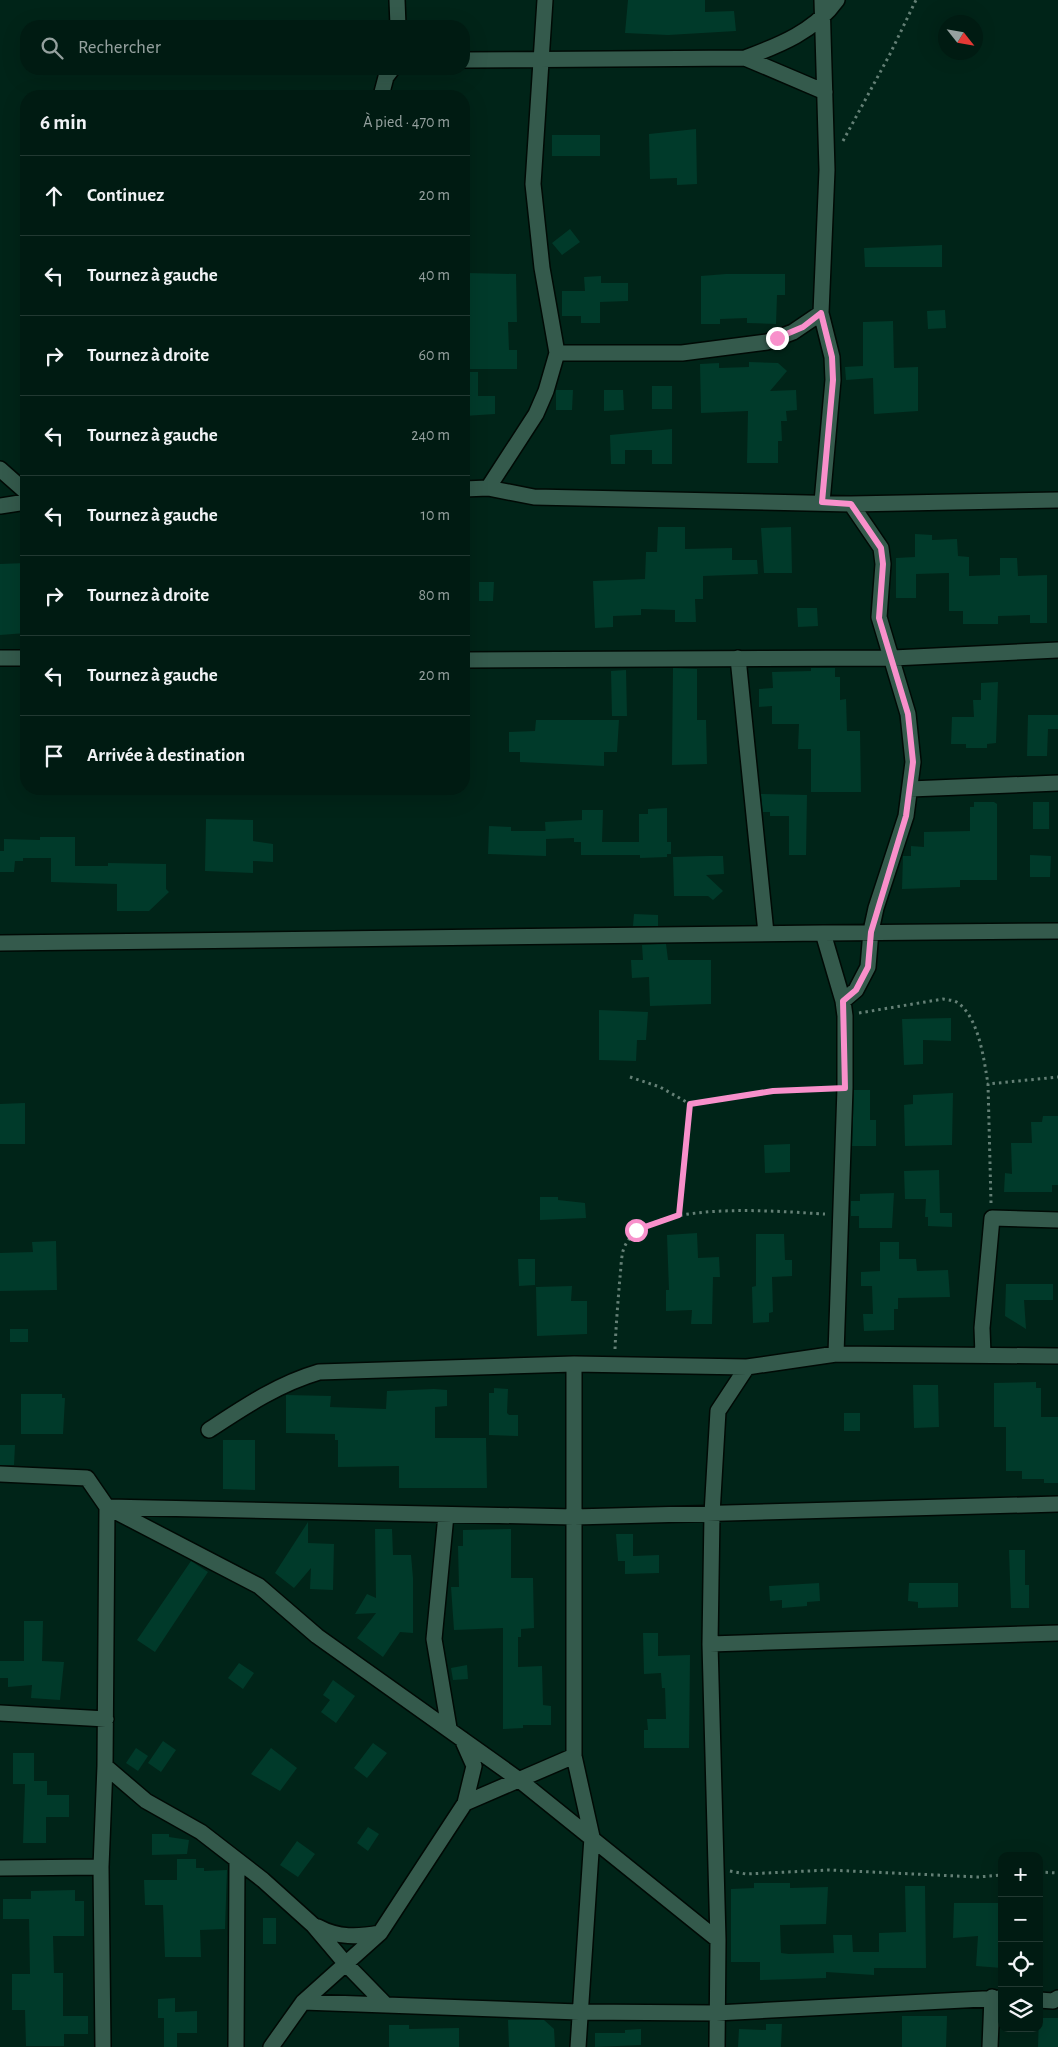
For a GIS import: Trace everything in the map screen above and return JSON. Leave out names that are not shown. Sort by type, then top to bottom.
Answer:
[{"type":"street","points":[[397,0],[398,20]]},
{"type":"street","points":[[488,488],[536,414],[546,392],[557,353],[542,268],[532,184],[545,0]]},
{"type":"street","points":[[822,0],[827,170],[821,313],[832,357],[833,380],[822,502]]},
{"type":"street","points":[[470,60],[606,61],[745,58],[793,38],[823,18],[837,0]]},
{"type":"street","points":[[745,58],[825,92]]},
{"type":"street","points":[[382,90],[388,75]]},
{"type":"street","points":[[557,353],[682,353],[767,342],[793,332],[821,313]]},
{"type":"street","points":[[0,469],[20,487]]},
{"type":"street","points":[[470,489],[488,488],[534,497],[851,504],[1058,500]]},
{"type":"street","points":[[0,506],[20,503]]},
{"type":"street","points":[[844,1008],[865,975],[870,956],[871,932],[876,908],[896,851],[910,789],[913,762],[908,714],[893,658],[884,638],[879,618],[883,564],[881,548],[851,504]]},
{"type":"street","points":[[470,660],[893,658],[1058,650]]},
{"type":"street","points":[[0,658],[20,658]]},
{"type":"street","points":[[738,658],[766,933]]},
{"type":"street","points":[[910,789],[1058,783]]},
{"type":"street","points":[[0,943],[1058,931]]},
{"type":"street","points":[[823,933],[844,1008],[845,1088],[836,1354]]},
{"type":"street","points":[[983,1355],[982,1328],[992,1218],[1058,1220]]},
{"type":"street","points":[[209,1430],[255,1400],[292,1380],[319,1372],[574,1364],[747,1367],[836,1354],[1058,1356]]},
{"type":"street","points":[[574,1364],[574,1756],[592,1837],[578,2047]]},
{"type":"street","points":[[717,2047],[718,1940],[710,1644],[712,1514],[718,1411],[747,1367]]},
{"type":"street","points":[[0,1474],[87,1478],[107,1507],[259,1586],[317,1636],[455,1732],[518,1779],[718,1940]]},
{"type":"street","points":[[107,1507],[574,1518],[1058,1504]]},
{"type":"street","points":[[103,2047],[100,1868],[106,1718],[107,1507]]},
{"type":"street","points":[[271,2047],[303,2002],[380,1933],[466,1804],[474,1766],[455,1732],[434,1639],[446,1514]]},
{"type":"street","points":[[710,1644],[1058,1633]]},
{"type":"street","points":[[0,1713],[106,1718]]},
{"type":"street","points":[[466,1804],[518,1779],[574,1756]]},
{"type":"street","points":[[105,1766],[146,1801],[201,1832],[237,1862],[263,1880],[313,1925],[346,1964],[386,2005]]},
{"type":"street","points":[[236,2047],[237,1862]]},
{"type":"street","points":[[0,1868],[100,1868]]},
{"type":"street","points":[[313,1925],[332,1934],[360,1936],[380,1933]]},
{"type":"street","points":[[303,2002],[579,2012],[716,2013],[997,1997],[990,2047]]},
{"type":"street","points":[[1043,2000],[1053,2001],[1058,1998]]},
{"type":"path","points":[[840,145],[890,54],[916,0]]},
{"type":"path","points":[[844,1008],[943,999],[956,1002],[968,1012],[982,1051],[988,1084],[992,1218]]},
{"type":"path","points":[[630,1077],[660,1086],[690,1104],[773,1091],[845,1088]]},
{"type":"path","points":[[988,1084],[1058,1077]]},
{"type":"path","points":[[679,1215],[690,1104]]},
{"type":"path","points":[[619,1364],[615,1350],[616,1319],[623,1250],[636,1230],[679,1215],[756,1211],[841,1214]]},
{"type":"path","points":[[716,1868],[746,1874],[829,1870],[978,1877],[998,1875]]},
{"type":"path","points":[[1043,1872],[1058,1873]]},
{"type":"building","points":[[628,0],[705,0],[705,12],[734,11],[736,31],[668,35],[625,33]]},
{"type":"building","points":[[696,129],[697,184],[677,185],[677,178],[650,179],[649,134]]},
{"type":"building","points":[[552,135],[600,135],[600,156],[552,156]]},
{"type":"building","points":[[570,229],[580,242],[562,255],[552,243]]},
{"type":"building","points":[[942,245],[942,267],[865,267],[864,248]]},
{"type":"building","points":[[470,273],[516,274],[517,322],[508,322],[509,350],[517,350],[517,369],[470,369]]},
{"type":"building","points":[[785,274],[785,295],[777,295],[776,324],[747,323],[747,318],[720,319],[720,324],[701,324],[701,276]]},
{"type":"building","points":[[601,276],[601,283],[628,283],[628,301],[600,302],[600,323],[581,323],[581,316],[562,316],[562,291],[585,291],[584,277]]},
{"type":"building","points":[[945,310],[946,328],[928,329],[927,311]]},
{"type":"building","points":[[893,321],[894,368],[918,367],[918,411],[874,414],[873,378],[846,380],[845,367],[863,366],[863,322]]},
{"type":"building","points":[[749,362],[778,363],[787,371],[770,391],[796,390],[797,410],[786,411],[787,421],[781,421],[782,441],[778,441],[778,463],[747,463],[748,411],[701,413],[700,364],[719,363],[719,368],[749,367]]},
{"type":"building","points":[[470,372],[478,372],[478,396],[495,396],[495,414],[470,416]]},
{"type":"building","points":[[652,386],[672,386],[672,409],[652,409]]},
{"type":"building","points":[[556,390],[573,390],[572,410],[556,410]]},
{"type":"building","points":[[604,390],[623,390],[624,410],[604,411]]},
{"type":"building","points":[[672,429],[672,464],[652,464],[652,450],[625,450],[625,464],[611,464],[610,435]]},
{"type":"building","points":[[658,527],[685,527],[685,549],[732,548],[732,560],[757,560],[758,574],[703,576],[703,599],[695,599],[696,622],[675,622],[675,610],[641,609],[641,615],[613,616],[613,627],[595,628],[593,581],[645,579],[646,552],[657,552]]},
{"type":"building","points":[[791,527],[792,573],[764,573],[761,528]]},
{"type":"building","points":[[915,534],[932,535],[932,540],[957,539],[958,556],[969,557],[969,576],[1000,575],[1000,558],[1017,558],[1018,576],[1047,575],[1047,623],[1030,623],[1030,615],[998,616],[998,624],[963,624],[963,611],[949,611],[949,573],[916,574],[916,598],[896,598],[896,558],[915,557]]},
{"type":"building","points":[[20,563],[20,633],[0,635],[0,564]]},
{"type":"building","points":[[479,582],[494,582],[493,601],[479,601]]},
{"type":"building","points":[[797,608],[817,608],[818,626],[798,627]]},
{"type":"building","points":[[673,668],[697,669],[697,720],[706,720],[707,764],[672,765]]},
{"type":"building","points":[[811,668],[835,668],[835,677],[840,677],[840,700],[846,699],[847,731],[860,731],[861,792],[811,792],[811,749],[798,749],[799,724],[772,724],[772,706],[759,707],[759,689],[773,688],[772,672],[811,671]]},
{"type":"building","points":[[626,670],[627,716],[612,716],[611,671]]},
{"type":"building","points":[[998,682],[996,743],[987,744],[987,748],[966,748],[966,744],[951,744],[952,717],[974,717],[973,700],[981,700],[981,683]]},
{"type":"building","points":[[1028,715],[1058,715],[1058,729],[1048,729],[1047,756],[1027,756]]},
{"type":"building","points":[[536,720],[619,720],[617,752],[604,752],[604,766],[520,762],[520,752],[509,752],[509,732],[535,731]]},
{"type":"building","points":[[761,794],[807,795],[806,855],[789,855],[789,816],[770,816],[770,812],[763,812]]},
{"type":"building","points":[[974,802],[994,802],[997,804],[997,880],[960,880],[960,887],[902,889],[903,856],[911,856],[911,846],[924,847],[924,832],[970,831],[970,807],[974,807]]},
{"type":"building","points":[[1033,802],[1049,802],[1049,829],[1033,829]]},
{"type":"building","points":[[667,808],[667,842],[671,842],[671,854],[667,854],[667,857],[640,858],[640,855],[581,855],[581,842],[574,842],[574,838],[546,839],[545,822],[582,820],[582,810],[603,810],[602,842],[639,842],[639,814],[648,814],[648,809]]},
{"type":"building","points":[[206,819],[253,820],[253,841],[273,844],[273,862],[253,861],[253,873],[205,871]]},
{"type":"building","points":[[489,826],[511,827],[511,831],[546,831],[546,856],[488,854]]},
{"type":"building","points":[[40,837],[75,837],[75,866],[108,866],[108,863],[166,864],[166,889],[169,892],[149,911],[117,911],[117,884],[51,882],[51,858],[23,858],[23,861],[15,861],[14,872],[0,872],[0,851],[4,851],[4,839],[40,840]]},
{"type":"building","points":[[1030,855],[1051,856],[1050,877],[1030,877]]},
{"type":"building","points":[[723,856],[724,874],[706,875],[723,891],[713,900],[708,896],[674,896],[673,857]]},
{"type":"building","points":[[634,914],[658,915],[658,926],[633,926]]},
{"type":"building","points":[[666,944],[668,960],[711,960],[711,1004],[650,1006],[649,977],[632,978],[631,960],[643,960],[642,945]]},
{"type":"building","points":[[599,1010],[648,1012],[646,1040],[637,1040],[636,1061],[599,1060]]},
{"type":"building","points":[[951,1018],[951,1041],[923,1040],[923,1064],[904,1065],[902,1019]]},
{"type":"building","points":[[854,1090],[870,1090],[870,1120],[876,1120],[876,1146],[852,1146]]},
{"type":"building","points":[[953,1093],[952,1145],[905,1146],[904,1105],[913,1104],[913,1095]]},
{"type":"building","points":[[25,1103],[25,1144],[0,1144],[0,1104]]},
{"type":"building","points":[[1043,1116],[1058,1116],[1058,1185],[1052,1185],[1052,1192],[1004,1192],[1005,1173],[1012,1174],[1011,1143],[1032,1143],[1031,1122],[1042,1122]]},
{"type":"building","points":[[790,1144],[790,1172],[765,1173],[764,1145]]},
{"type":"building","points":[[939,1170],[940,1213],[952,1213],[952,1227],[928,1226],[928,1217],[925,1217],[926,1199],[905,1199],[904,1171]]},
{"type":"building","points":[[894,1193],[892,1228],[859,1228],[859,1216],[851,1216],[851,1201],[860,1201],[860,1194]]},
{"type":"building","points":[[540,1197],[558,1197],[558,1200],[585,1203],[586,1218],[540,1220]]},
{"type":"building","points":[[697,1233],[698,1258],[719,1257],[720,1277],[713,1277],[712,1324],[691,1324],[692,1310],[666,1311],[666,1290],[669,1290],[667,1235]]},
{"type":"building","points":[[756,1234],[784,1234],[785,1260],[792,1260],[792,1276],[772,1277],[773,1312],[769,1313],[769,1322],[753,1323],[752,1287],[756,1286]]},
{"type":"building","points":[[56,1241],[57,1290],[0,1291],[0,1253],[33,1252],[32,1242]]},
{"type":"building","points":[[880,1242],[899,1242],[899,1259],[916,1259],[917,1271],[948,1270],[950,1297],[898,1298],[898,1309],[894,1309],[894,1330],[864,1331],[863,1314],[873,1314],[872,1286],[861,1286],[861,1272],[880,1271]]},
{"type":"building","points":[[518,1259],[535,1259],[535,1285],[519,1286]]},
{"type":"building","points":[[1006,1284],[1053,1284],[1053,1300],[1024,1300],[1026,1329],[1005,1316]]},
{"type":"building","points":[[572,1286],[571,1301],[587,1301],[587,1334],[537,1336],[536,1287]]},
{"type":"building","points":[[10,1329],[28,1329],[28,1342],[10,1342]]},
{"type":"building","points":[[1036,1382],[1036,1388],[1041,1388],[1041,1417],[1058,1417],[1058,1483],[1044,1483],[1044,1479],[1022,1479],[1022,1471],[1006,1471],[1006,1427],[994,1427],[994,1383]]},
{"type":"building","points":[[913,1385],[938,1385],[939,1427],[914,1428]]},
{"type":"building","points":[[494,1388],[508,1389],[507,1413],[509,1415],[518,1415],[518,1436],[489,1435],[489,1393],[494,1393]]},
{"type":"building","points":[[447,1390],[447,1406],[435,1407],[435,1438],[486,1438],[487,1488],[399,1488],[399,1466],[338,1467],[338,1440],[335,1440],[335,1434],[286,1433],[286,1395],[331,1396],[330,1407],[386,1409],[387,1391]]},
{"type":"building","points":[[21,1394],[62,1394],[62,1398],[65,1398],[63,1434],[21,1434]]},
{"type":"building","points":[[844,1413],[860,1413],[860,1431],[844,1431]]},
{"type":"building","points":[[223,1440],[255,1440],[255,1490],[223,1489]]},
{"type":"building","points":[[0,1445],[15,1445],[14,1465],[0,1465]]},
{"type":"building","points":[[308,1522],[308,1543],[334,1544],[333,1590],[310,1589],[311,1568],[294,1588],[275,1573]]},
{"type":"building","points":[[375,1529],[392,1529],[393,1555],[411,1555],[413,1578],[413,1633],[400,1632],[383,1657],[357,1638],[376,1613],[355,1614],[367,1594],[376,1598]]},
{"type":"building","points":[[511,1529],[511,1578],[533,1578],[534,1628],[521,1629],[521,1637],[518,1637],[518,1667],[542,1666],[543,1705],[551,1706],[551,1725],[523,1725],[523,1728],[503,1729],[503,1628],[454,1630],[451,1587],[459,1587],[458,1546],[463,1546],[463,1530]]},
{"type":"building","points":[[616,1534],[633,1534],[633,1556],[659,1555],[659,1573],[625,1574],[625,1561],[618,1561]]},
{"type":"building","points":[[1009,1550],[1025,1550],[1025,1585],[1029,1585],[1029,1608],[1011,1608]]},
{"type":"building","points":[[191,1561],[208,1572],[155,1652],[137,1640]]},
{"type":"building","points":[[819,1583],[820,1601],[807,1602],[807,1606],[782,1608],[782,1600],[770,1601],[769,1586]]},
{"type":"building","points":[[909,1583],[958,1583],[958,1607],[918,1608],[918,1602],[908,1601]]},
{"type":"building","points":[[24,1621],[43,1621],[42,1661],[64,1662],[60,1700],[31,1698],[32,1685],[8,1687],[8,1678],[0,1678],[0,1661],[24,1661]]},
{"type":"building","points":[[643,1633],[658,1633],[658,1656],[690,1655],[689,1748],[644,1748],[644,1730],[648,1730],[647,1719],[666,1719],[665,1688],[662,1688],[661,1673],[644,1674]]},
{"type":"building","points":[[239,1663],[254,1673],[243,1689],[228,1678]]},
{"type":"building","points":[[467,1665],[468,1679],[453,1680],[451,1668]]},
{"type":"building","points":[[333,1680],[355,1696],[336,1723],[321,1712],[330,1700],[323,1695]]},
{"type":"building","points":[[163,1741],[176,1750],[161,1772],[148,1763]]},
{"type":"building","points":[[373,1743],[387,1753],[367,1778],[354,1768]]},
{"type":"building","points":[[136,1748],[148,1756],[138,1771],[126,1763]]},
{"type":"building","points":[[271,1748],[297,1768],[280,1791],[251,1774]]},
{"type":"building","points":[[13,1753],[34,1753],[34,1781],[47,1781],[47,1795],[69,1795],[69,1817],[46,1817],[46,1843],[23,1843],[25,1784],[13,1784]]},
{"type":"building","points":[[368,1827],[379,1834],[368,1851],[357,1843]]},
{"type":"building","points":[[152,1834],[169,1834],[169,1837],[189,1840],[187,1854],[152,1855]]},
{"type":"building","points":[[297,1841],[315,1854],[298,1877],[280,1865]]},
{"type":"building","points":[[177,1859],[196,1859],[196,1868],[204,1868],[204,1871],[227,1870],[225,1929],[200,1930],[201,1957],[165,1957],[163,1905],[145,1905],[144,1880],[177,1880]]},
{"type":"building","points":[[754,1883],[790,1883],[790,1888],[828,1887],[826,1924],[780,1925],[781,1953],[789,1954],[834,1953],[833,1935],[852,1935],[853,1952],[879,1952],[879,1933],[906,1932],[905,1886],[925,1886],[926,1968],[874,1968],[874,1975],[826,1972],[826,1978],[760,1980],[760,1962],[731,1962],[731,1889],[754,1888]]},
{"type":"building","points":[[75,1890],[75,1901],[84,1901],[84,1936],[53,1936],[54,1973],[63,1973],[63,2016],[88,2016],[88,2034],[64,2034],[64,2046],[26,2046],[25,2010],[12,2010],[12,1974],[30,1974],[29,1919],[3,1919],[3,1899],[31,1899],[31,1891]]},
{"type":"building","points":[[954,1903],[998,1903],[998,1968],[976,1966],[978,1936],[953,1938]]},
{"type":"building","points":[[263,1918],[276,1918],[276,1944],[263,1944]]},
{"type":"building","points":[[175,1998],[175,2012],[197,2011],[197,2033],[177,2033],[177,2047],[164,2047],[164,2018],[158,2018],[158,1999]]},
{"type":"building","points":[[902,2016],[947,2016],[946,2047],[902,2047]]},
{"type":"building","points":[[1043,2018],[1058,2018],[1058,2047],[1038,2047],[1039,2032],[1043,2032]]},
{"type":"building","points":[[508,2020],[544,2020],[554,2029],[555,2047],[509,2047]]},
{"type":"building","points":[[766,2024],[782,2024],[781,2047],[738,2047],[739,2029],[766,2030]]},
{"type":"building","points":[[389,2025],[409,2025],[409,2029],[459,2028],[459,2047],[389,2047]]},
{"type":"building","points":[[641,2029],[641,2045],[595,2047],[595,2033],[625,2033],[625,2030]]},
{"type":"route","points":[[636,1230],[642,1226],[679,1215],[690,1104],[738,1094],[845,1088],[845,1016],[843,1001],[856,990],[868,967],[871,932],[876,908],[906,816],[913,762],[912,739],[902,689],[879,618],[883,564],[881,548],[851,504],[822,502],[833,380],[832,357],[821,313],[803,327],[777,338]]}]
